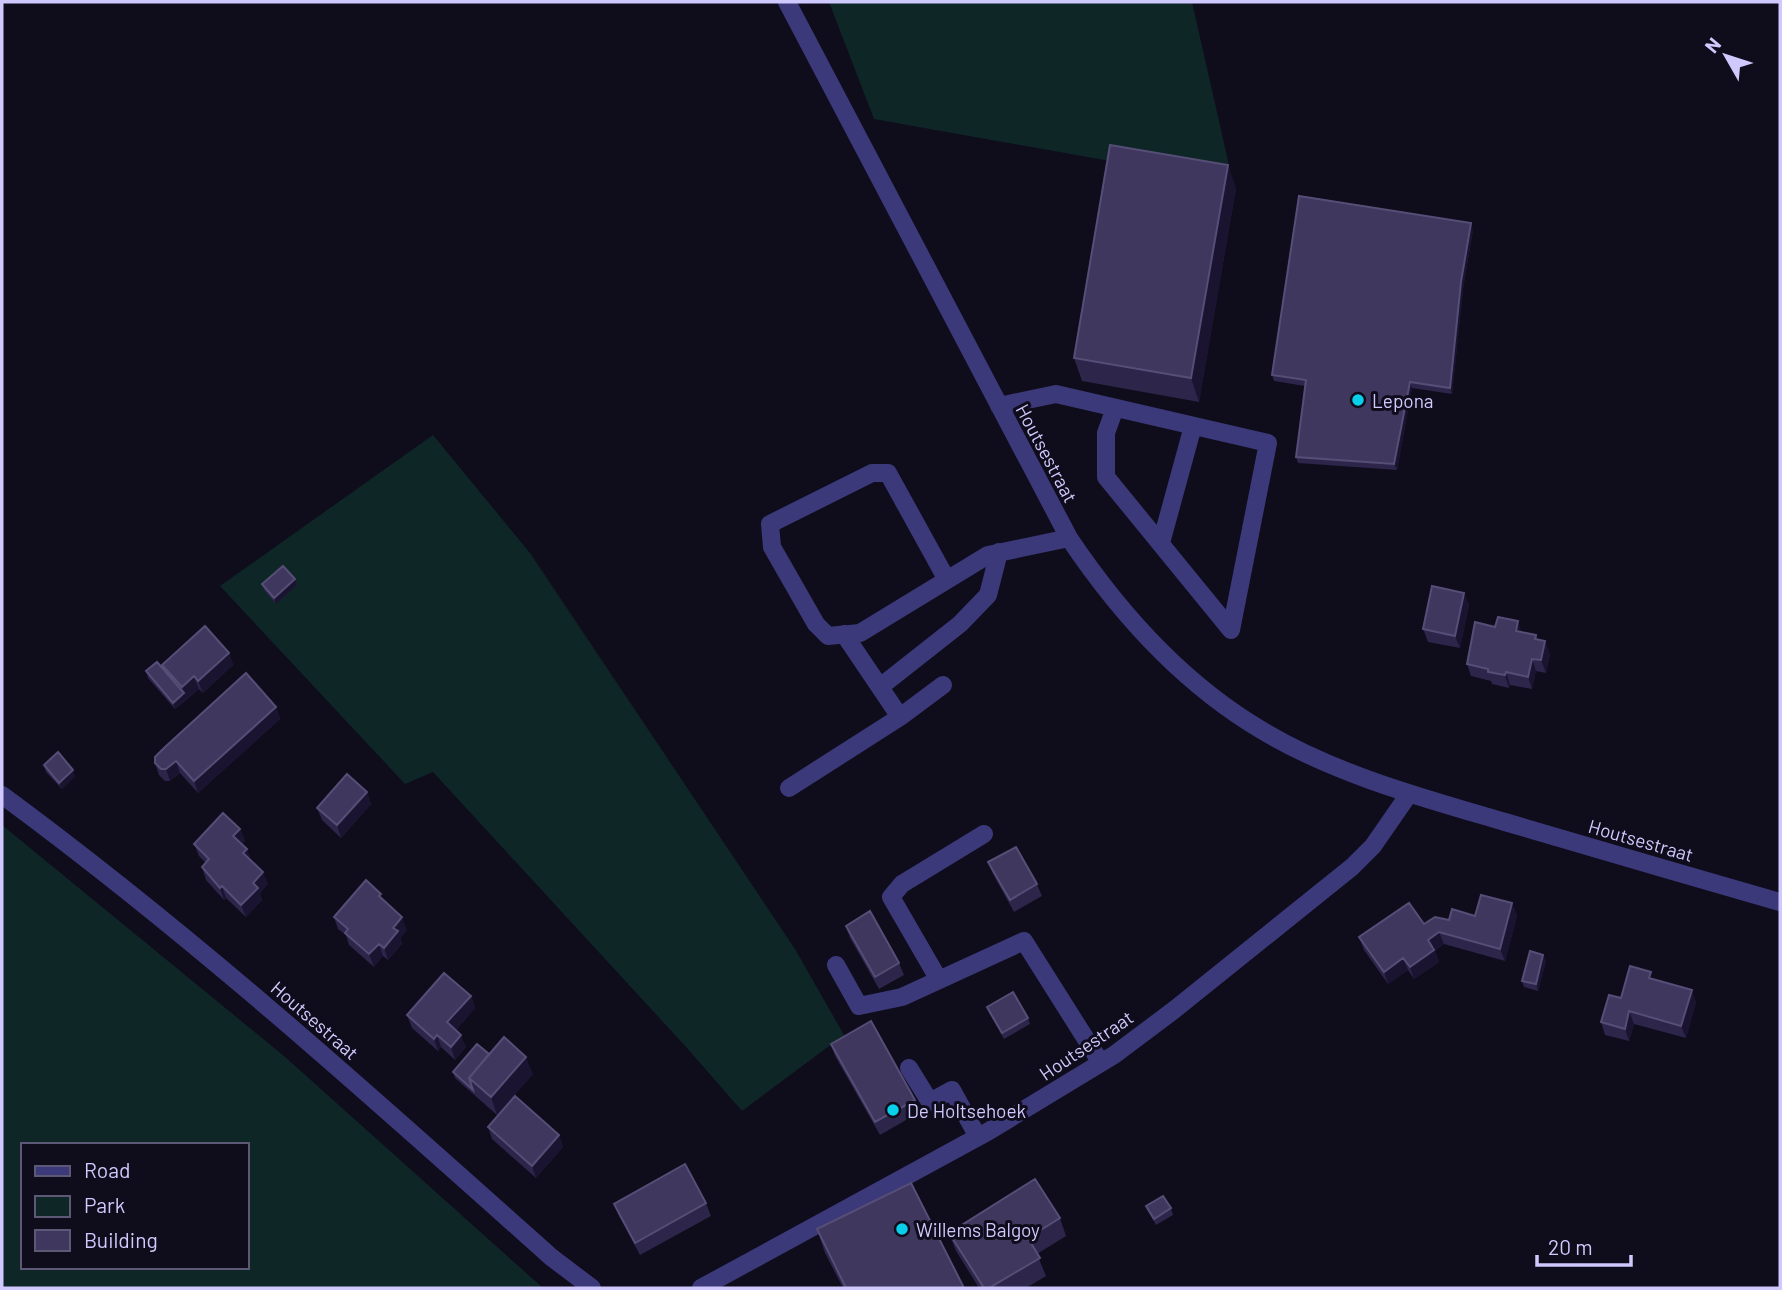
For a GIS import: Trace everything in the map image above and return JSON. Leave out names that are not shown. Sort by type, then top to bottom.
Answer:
[{"type":"street","name":"Houtsestraat","points":[[787,2],[1069,538],[1100,584],[1170,661],[1212,697],[1274,737],[1326,762],[1409,794],[1780,902]]},
{"type":"street","points":[[999,406],[1056,394],[1268,443],[1231,630],[1106,477],[1106,433],[1115,408]]},
{"type":"street","points":[[1161,544],[1193,426]]},
{"type":"street","points":[[947,580],[888,473],[872,473],[770,524],[772,547],[816,624],[828,636],[860,633],[947,580],[988,555],[1069,538]]},
{"type":"street","points":[[880,687],[960,624],[988,595],[999,552]]},
{"type":"street","points":[[844,634],[901,717]]},
{"type":"street","points":[[789,788],[901,717],[943,685]]},
{"type":"street","name":"Houtsestraat","points":[[701,1288],[978,1137],[1101,1063],[1174,1010],[1352,867],[1373,846],[1409,794]]},
{"type":"street","name":"Houtsestraat","points":[[2,795],[89,859],[291,1026],[551,1257],[592,1288]]},
{"type":"street","points":[[939,980],[891,897],[902,884],[984,834]]},
{"type":"street","points":[[836,965],[859,1006],[902,997],[1024,941],[1101,1063]]},
{"type":"street","points":[[909,1068],[930,1102],[952,1090],[978,1137]]},
{"type":"green space","points":[[829,2],[1192,2],[1233,183],[874,119]]},
{"type":"green space","points":[[433,435],[530,553],[795,949],[844,1035],[742,1111],[433,772],[405,784],[220,586]]},
{"type":"green space","points":[[2,825],[284,1056],[543,1288],[2,1288]]},
{"type":"building","points":[[1110,145],[1228,165],[1191,378],[1074,358]]},
{"type":"building","points":[[1299,196],[1471,223],[1461,282],[1450,388],[1410,382],[1394,464],[1296,457],[1306,380],[1272,375]]},
{"type":"building","points":[[283,566],[295,579],[274,598],[262,584]]},
{"type":"building","points":[[1432,586],[1464,593],[1455,636],[1423,629]]},
{"type":"building","points":[[1498,617],[1518,621],[1516,631],[1536,635],[1535,639],[1545,641],[1541,660],[1532,659],[1528,677],[1506,672],[1505,675],[1488,672],[1488,669],[1467,664],[1475,622],[1495,627]]},
{"type":"building","points":[[205,626],[229,653],[198,681],[194,676],[182,687],[162,665]]},
{"type":"building","points":[[157,662],[184,693],[173,703],[146,671]]},
{"type":"building","points":[[246,673],[276,707],[194,781],[176,761],[166,769],[161,769],[155,763],[155,757]]},
{"type":"building","points":[[58,752],[73,770],[59,783],[44,765]]},
{"type":"building","points":[[347,774],[367,792],[337,825],[317,808]]},
{"type":"building","points":[[223,813],[240,829],[233,836],[247,849],[243,853],[263,872],[253,883],[258,888],[241,905],[222,886],[220,888],[202,867],[209,859],[194,844]]},
{"type":"building","points":[[1016,847],[1037,884],[1010,900],[988,862]]},
{"type":"building","points":[[366,880],[402,917],[393,928],[398,931],[384,948],[379,944],[369,954],[345,933],[348,929],[334,917]]},
{"type":"building","points":[[1481,895],[1512,903],[1500,949],[1439,932],[1428,940],[1434,950],[1410,967],[1403,958],[1384,972],[1359,937],[1409,903],[1424,924],[1435,917],[1449,920],[1452,909],[1475,916]]},
{"type":"building","points":[[870,911],[899,963],[875,977],[846,926]]},
{"type":"building","points":[[1530,951],[1543,955],[1536,984],[1522,981]]},
{"type":"building","points":[[1630,966],[1651,972],[1649,978],[1692,990],[1681,1026],[1629,1011],[1625,1029],[1601,1022],[1609,995],[1621,998]]},
{"type":"building","points":[[444,973],[471,996],[447,1022],[461,1035],[451,1047],[437,1035],[434,1039],[407,1015]]},
{"type":"building","points":[[1013,992],[1028,1018],[1002,1033],[987,1007]]},
{"type":"building","points":[[871,1021],[915,1100],[875,1122],[831,1044]]},
{"type":"building","points":[[504,1037],[526,1057],[491,1097],[469,1078]]},
{"type":"building","points":[[477,1044],[489,1054],[469,1078],[473,1090],[453,1072]]},
{"type":"building","points":[[515,1096],[559,1135],[532,1166],[488,1127]]},
{"type":"building","points":[[685,1164],[706,1203],[635,1243],[614,1204]]},
{"type":"building","points":[[1035,1179],[1060,1218],[1028,1238],[1040,1258],[989,1288],[984,1288],[949,1233]]},
{"type":"building","name":"Willems Balgoy","points":[[911,1183],[964,1288],[846,1288],[817,1229]]},
{"type":"building","points":[[1163,1196],[1171,1208],[1154,1219],[1146,1206]]},
{"type":"place","name":"Lepona","points":[[1358,400]]},
{"type":"place","name":"De Holtsehoek","points":[[893,1110]]},
{"type":"place","name":"Willems Balgoy","points":[[902,1229]]}]
